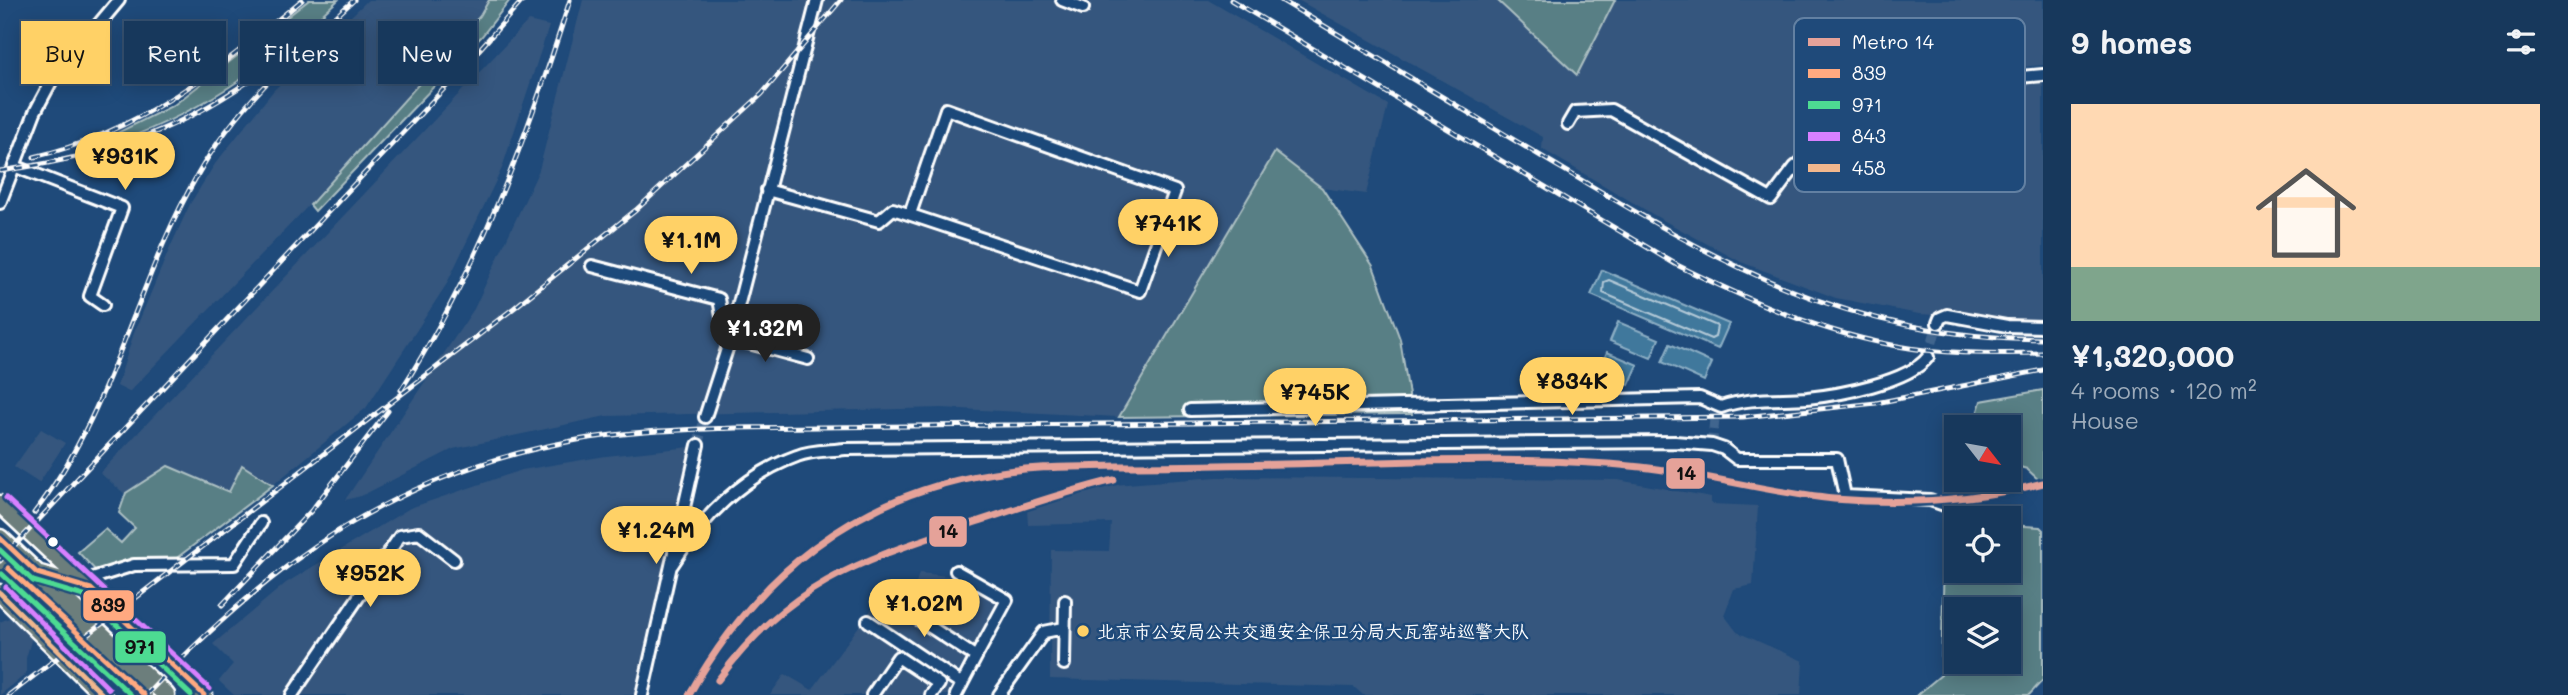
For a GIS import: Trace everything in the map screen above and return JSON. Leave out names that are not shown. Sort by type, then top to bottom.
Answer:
[{"type":"highway","points":[[0,504],[204,695]]},
{"type":"highway","points":[[0,538],[166,695]]},
{"type":"highway","points":[[0,560],[144,695]]},
{"type":"highway","points":[[37,573],[87,585]]},
{"type":"highway","points":[[0,593],[103,695]]},
{"type":"street","points":[[0,203],[52,80],[120,0]]},
{"type":"street","points":[[705,417],[729,342],[817,0]]},
{"type":"street","points":[[1062,0],[1083,8]]},
{"type":"street","points":[[2025,77],[2043,75]]},
{"type":"street","points":[[767,190],[879,221],[893,209],[1140,290],[1175,191],[946,109],[910,214]]},
{"type":"street","points":[[1568,124],[1575,112],[1611,110],[1771,199],[1794,168]]},
{"type":"street","points":[[14,166],[122,208],[90,296],[103,305]]},
{"type":"street","points":[[592,266],[719,299],[729,342]]},
{"type":"street","points":[[1938,323],[1940,318],[1947,314],[2007,326],[2043,327]]},
{"type":"street","points":[[729,342],[808,359]]},
{"type":"street","points":[[1190,410],[1700,398],[1718,410],[1735,402],[1810,397],[1893,379],[1921,367],[1928,358]]},
{"type":"street","points":[[672,565],[694,529],[727,499],[767,470],[799,455],[845,449],[1675,442],[1712,445],[1724,449],[1737,459],[1837,459],[1845,496],[1930,500],[1947,506]]},
{"type":"street","points":[[642,695],[698,444]]},
{"type":"street","points":[[87,585],[134,565],[234,564],[261,523]]},
{"type":"street","points":[[292,695],[400,536],[419,533],[454,560]]},
{"type":"street","points":[[956,571],[1007,600],[956,695]]},
{"type":"street","points":[[1064,664],[1065,601]]},
{"type":"street","points":[[903,609],[976,657]]},
{"type":"street","points":[[868,621],[962,684]]},
{"type":"street","points":[[999,695],[1044,632],[1064,628]]},
{"type":"street","points":[[872,695],[898,657],[939,684],[931,695]]},
{"type":"shaded area","points":[[368,0],[489,0],[475,21],[378,21],[378,84],[418,84],[309,205],[129,392],[117,386],[134,333],[190,204],[215,164],[274,90],[280,84],[364,84],[364,21],[346,21]]},
{"type":"shaded area","points":[[583,0],[1208,0],[1388,105],[1366,194],[1322,188],[1275,152],[1119,417],[942,408],[606,416],[453,449],[361,496],[345,500],[474,309],[539,170]]},
{"type":"shaded area","points":[[1298,0],[1497,0],[1575,74],[1614,0],[2043,0],[2043,65],[2025,67],[2025,18],[1794,18],[1794,192],[2025,192],[2025,82],[2043,81],[2043,321],[1919,314],[1836,298],[1741,262],[1661,219],[1542,149],[1543,137]]},
{"type":"shaded area","points":[[528,21],[549,26],[502,168],[446,285],[366,408],[273,485],[243,465],[229,493],[168,466],[125,494],[100,473],[468,84],[477,84],[477,75]]},
{"type":"shaded area","points":[[41,429],[65,443],[39,483],[14,467]]},
{"type":"shaded area","points":[[691,447],[636,695],[234,695],[219,681],[233,664],[213,644],[286,583],[410,508],[522,470],[606,456]]},
{"type":"shaded area","points":[[1217,477],[1618,480],[1711,497],[1711,504],[1758,506],[1753,585],[1734,589],[1724,615],[1737,632],[1803,661],[1801,695],[1363,695],[1354,687],[1050,679],[1051,550],[1109,551],[1111,523],[1028,525],[1027,508],[1114,485]]},
{"type":"shaded area","points":[[919,573],[948,576],[956,581],[959,577],[1000,605],[951,683],[951,695],[770,695],[785,674],[812,690],[885,591],[909,606]]},
{"type":"shaded area","points":[[9,618],[32,637],[26,658],[26,674],[0,695],[0,622]]},
{"type":"green space","points":[[309,0],[338,0],[315,21],[282,21]]},
{"type":"green space","points":[[489,0],[510,0],[477,41],[476,21]]},
{"type":"green space","points":[[1497,0],[1615,0],[1577,75]]},
{"type":"green space","points":[[240,54],[240,80],[228,88],[167,122],[101,147],[101,141],[174,105],[201,84],[226,84],[226,65]]},
{"type":"green space","points":[[419,84],[436,84],[315,211],[310,205]]},
{"type":"green space","points":[[1275,152],[1322,188],[1373,266],[1400,339],[1412,414],[1119,417]]},
{"type":"green space","points":[[2043,390],[2043,484],[2027,469],[2021,467],[2021,415],[1977,415],[1981,401]]},
{"type":"green space","points":[[242,465],[273,485],[174,560],[141,559],[96,571],[78,552],[105,529],[121,543],[135,528],[119,513],[126,493],[168,466],[229,492]]},
{"type":"green space","points":[[2021,526],[2040,527],[2043,530],[2043,680],[2029,695],[1917,695],[1941,675],[1944,558],[1944,583],[2021,583]]},
{"type":"water","points":[[1602,270],[1729,324],[1718,349],[1591,295]]},
{"type":"water","points":[[1618,322],[1659,339],[1651,358],[1610,341]]},
{"type":"water","points":[[1670,344],[1712,363],[1704,381],[1662,362]]},
{"type":"water","points":[[1607,352],[1638,365],[1629,385],[1599,371]]},
{"type":"tunnel","points":[[1928,357],[1938,323]]},
{"type":"tunnel","points":[[1712,445],[1715,414]]},
{"type":"tunnel","points":[[698,445],[705,417]]},
{"type":"railway","points":[[34,157],[73,146],[143,115],[209,73],[302,0]]},
{"type":"railway","points":[[34,513],[61,474],[84,433],[157,259],[198,174],[249,103],[354,0]]},
{"type":"railway","points":[[0,561],[455,77],[523,0]]},
{"type":"railway","points":[[401,390],[454,297],[499,201],[570,0]]},
{"type":"railway","points":[[9,695],[514,308],[636,210],[762,94],[841,0]]},
{"type":"railway","points":[[1231,0],[1677,265],[1737,293],[1829,329],[1892,345],[1954,352],[2043,353]]},
{"type":"railway","points":[[1281,0],[1665,229],[1780,286],[1839,307],[1902,324],[1969,335],[2043,339]]},
{"type":"railway","points":[[0,171],[80,156],[151,134],[185,119],[244,84]]},
{"type":"railway","points":[[146,695],[239,605],[287,566],[337,532],[390,502],[446,477],[507,456],[572,441],[633,433],[736,428],[1743,417],[1876,403],[2043,370]]},
{"type":"railway","points":[[222,605],[311,511],[388,411]]},
{"type":"metro line","name":"14","points":[[689,695],[716,652],[746,613],[779,578],[815,547],[855,521],[898,500],[944,484],[994,473],[1072,467],[1463,460],[1552,461],[1641,467],[1810,496],[1887,502],[1966,498],[2043,483]]},
{"type":"metro line","name":"14","points":[[718,680],[774,618],[802,596],[832,578],[898,549],[1045,499],[1114,480]]},
{"type":"transit line","name":"843","points":[[6,498],[210,689]]},
{"type":"transit line","name":"839","points":[[0,538],[37,573],[91,589],[204,695]]},
{"type":"transit line","name":"971","points":[[0,550],[33,581],[87,597],[191,695]]},
{"type":"transit line","name":"839","points":[[8,568],[144,695]]},
{"type":"transit line","name":"971","points":[[2,574],[131,695]]},
{"type":"transit line","name":"843","points":[[6,587],[109,689]]},
{"type":"transit line","name":"458","points":[[0,593],[103,695]]},
{"type":"place","name":"北京市公安局公共交通安全保卫分局大瓦窑站巡警大队","points":[[1083,631]]}]
